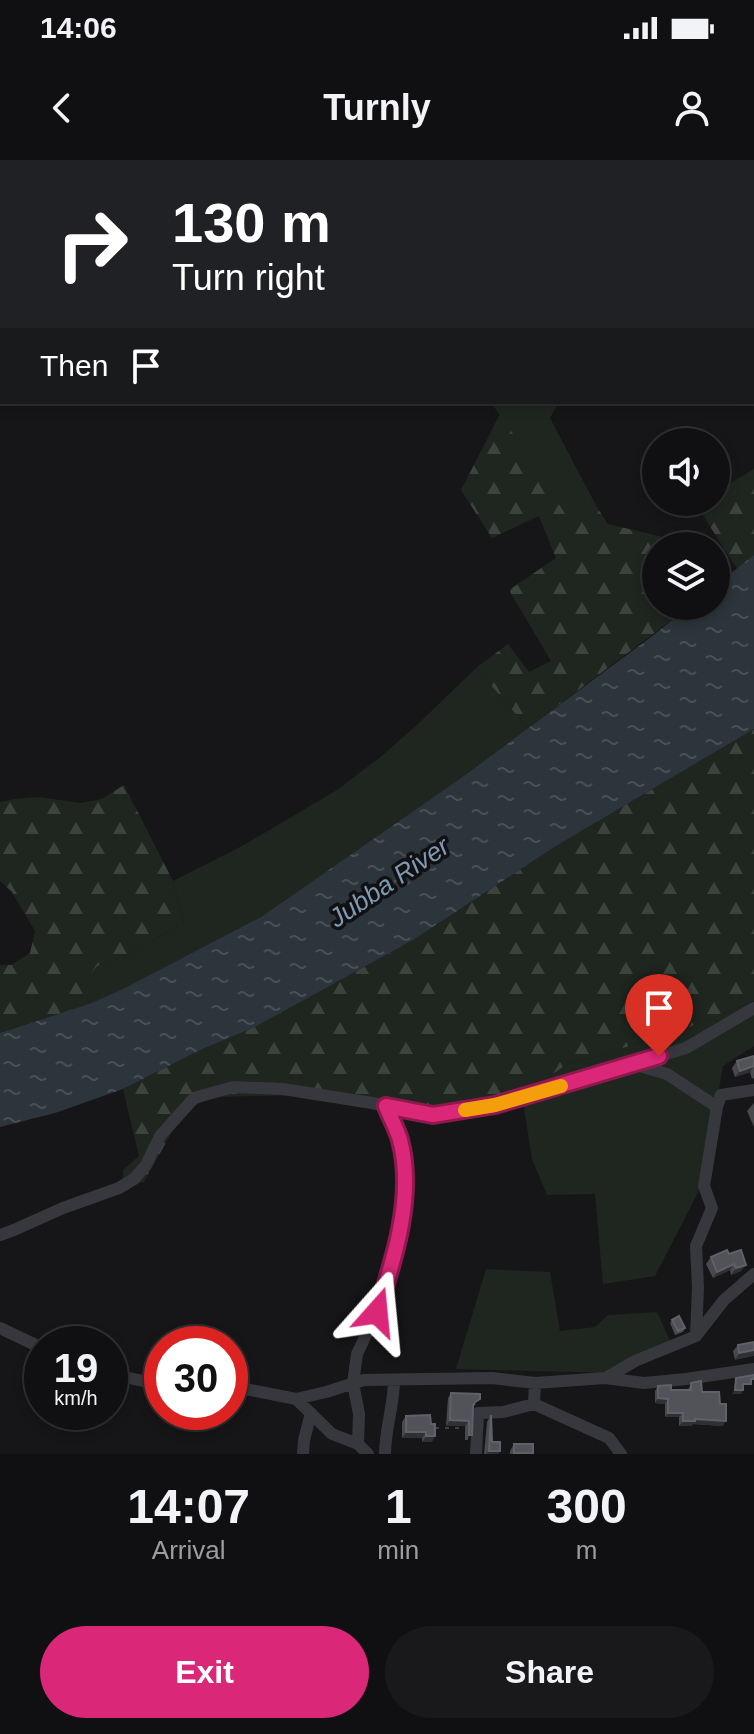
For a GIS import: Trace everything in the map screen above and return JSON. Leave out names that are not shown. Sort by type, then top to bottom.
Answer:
[{"type":"street","points":[[0,1235],[119,1188],[134,1179],[146,1165],[160,1136],[194,1098],[233,1087],[283,1089],[433,1115],[495,1105],[686,1048],[754,1008]]},
{"type":"street","points":[[633,1064],[667,1074],[717,1107]]},
{"type":"street","points":[[696,1336],[696,1246],[712,1208],[704,1186],[717,1107],[721,1095],[754,1090]]},
{"type":"street","points":[[363,1449],[353,1383],[357,1354],[377,1312],[392,1266],[406,1174],[400,1140],[386,1106]]},
{"type":"street","points":[[605,1378],[635,1361],[696,1336],[724,1300],[748,1287],[754,1274]]},
{"type":"street","points":[[0,1328],[24,1339]]},
{"type":"street","points":[[248,1390],[296,1399],[364,1380],[492,1378],[535,1383],[605,1378],[644,1383],[754,1369]]},
{"type":"street","points":[[385,1454],[394,1380]]},
{"type":"street","points":[[534,1404],[535,1383]]},
{"type":"street","points":[[296,1399],[332,1434],[363,1449]]},
{"type":"street","points":[[476,1454],[478,1413],[503,1412],[534,1404],[609,1438],[621,1454]]},
{"type":"street","points":[[303,1454],[311,1413]]},
{"type":"path","points":[[427,1428],[477,1428]]},
{"type":"green space","points":[[492,404],[558,404],[550,418],[598,509],[573,527]]},
{"type":"green space","points":[[500,414],[573,526],[598,509],[608,524],[642,532],[642,620],[671,620],[528,728],[476,668],[508,644],[529,672],[551,661],[509,590],[556,558],[539,516],[492,538],[461,490]]},
{"type":"green space","points":[[754,469],[754,555],[737,569],[730,558],[730,532],[714,532],[703,516],[730,516],[730,484]]},
{"type":"green space","points":[[476,668],[528,728],[261,917],[124,989],[89,1004],[83,983],[97,966],[123,957],[184,923],[173,881],[242,846],[337,790],[417,725]]},
{"type":"green space","points":[[754,729],[754,1001],[677,1032],[566,1065],[522,1095],[451,1117],[300,1095],[211,1097],[183,1112],[144,1182],[123,1185],[123,1170],[139,1156],[123,1089],[200,1050],[255,1027],[413,940],[556,846]]},
{"type":"green space","points":[[124,785],[173,881],[184,923],[123,957],[97,966],[84,983],[89,1004],[0,1033],[0,965],[11,965],[30,953],[35,931],[12,892],[0,881],[0,802],[38,797],[81,803],[102,799]]},
{"type":"green space","points":[[754,1001],[754,1046],[723,1066],[703,1183],[655,1276],[603,1284],[595,1194],[547,1195],[532,1159],[522,1095],[566,1065],[677,1032]]},
{"type":"green space","points":[[486,1269],[550,1272],[560,1331],[595,1327],[608,1315],[657,1312],[671,1343],[612,1373],[456,1369]]},
{"type":"water","name":"Jubba River","points":[[754,555],[754,729],[556,846],[413,940],[255,1027],[200,1050],[123,1089],[55,1113],[0,1127],[0,1033],[89,1004],[123,989],[261,917],[461,778],[672,620],[730,620],[730,574]]},
{"type":"building","points":[[754,1056],[754,1066],[740,1071],[737,1061]]},
{"type":"building","points":[[727,1250],[729,1254],[741,1250],[746,1265],[736,1268],[734,1264],[717,1272],[711,1257]]},
{"type":"building","points":[[679,1316],[685,1328],[678,1331],[672,1320]]},
{"type":"building","points":[[754,1342],[754,1350],[739,1353],[738,1345]]},
{"type":"building","points":[[754,1375],[751,1384],[743,1384],[743,1390],[735,1390],[736,1378]]},
{"type":"building","points":[[701,1381],[702,1392],[719,1392],[720,1404],[726,1404],[726,1421],[683,1421],[683,1413],[668,1413],[668,1399],[658,1398],[658,1386],[671,1385],[671,1390],[691,1390],[691,1383]]},
{"type":"building","points":[[451,1393],[480,1394],[480,1399],[473,1406],[472,1435],[469,1435],[469,1421],[450,1420]]},
{"type":"building","points":[[430,1415],[431,1424],[435,1424],[435,1436],[426,1436],[426,1432],[406,1432],[406,1416]]},
{"type":"building","points":[[491,1415],[492,1442],[500,1442],[500,1451],[489,1451]]},
{"type":"building","points":[[514,1444],[533,1444],[533,1453],[514,1453]]},
{"type":"slow traffic","points":[[465,1110],[495,1105],[561,1086]]},
{"type":"route","points":[[377,1312],[392,1266],[406,1174],[400,1140],[386,1106],[433,1115],[495,1105],[659,1056]]}]
